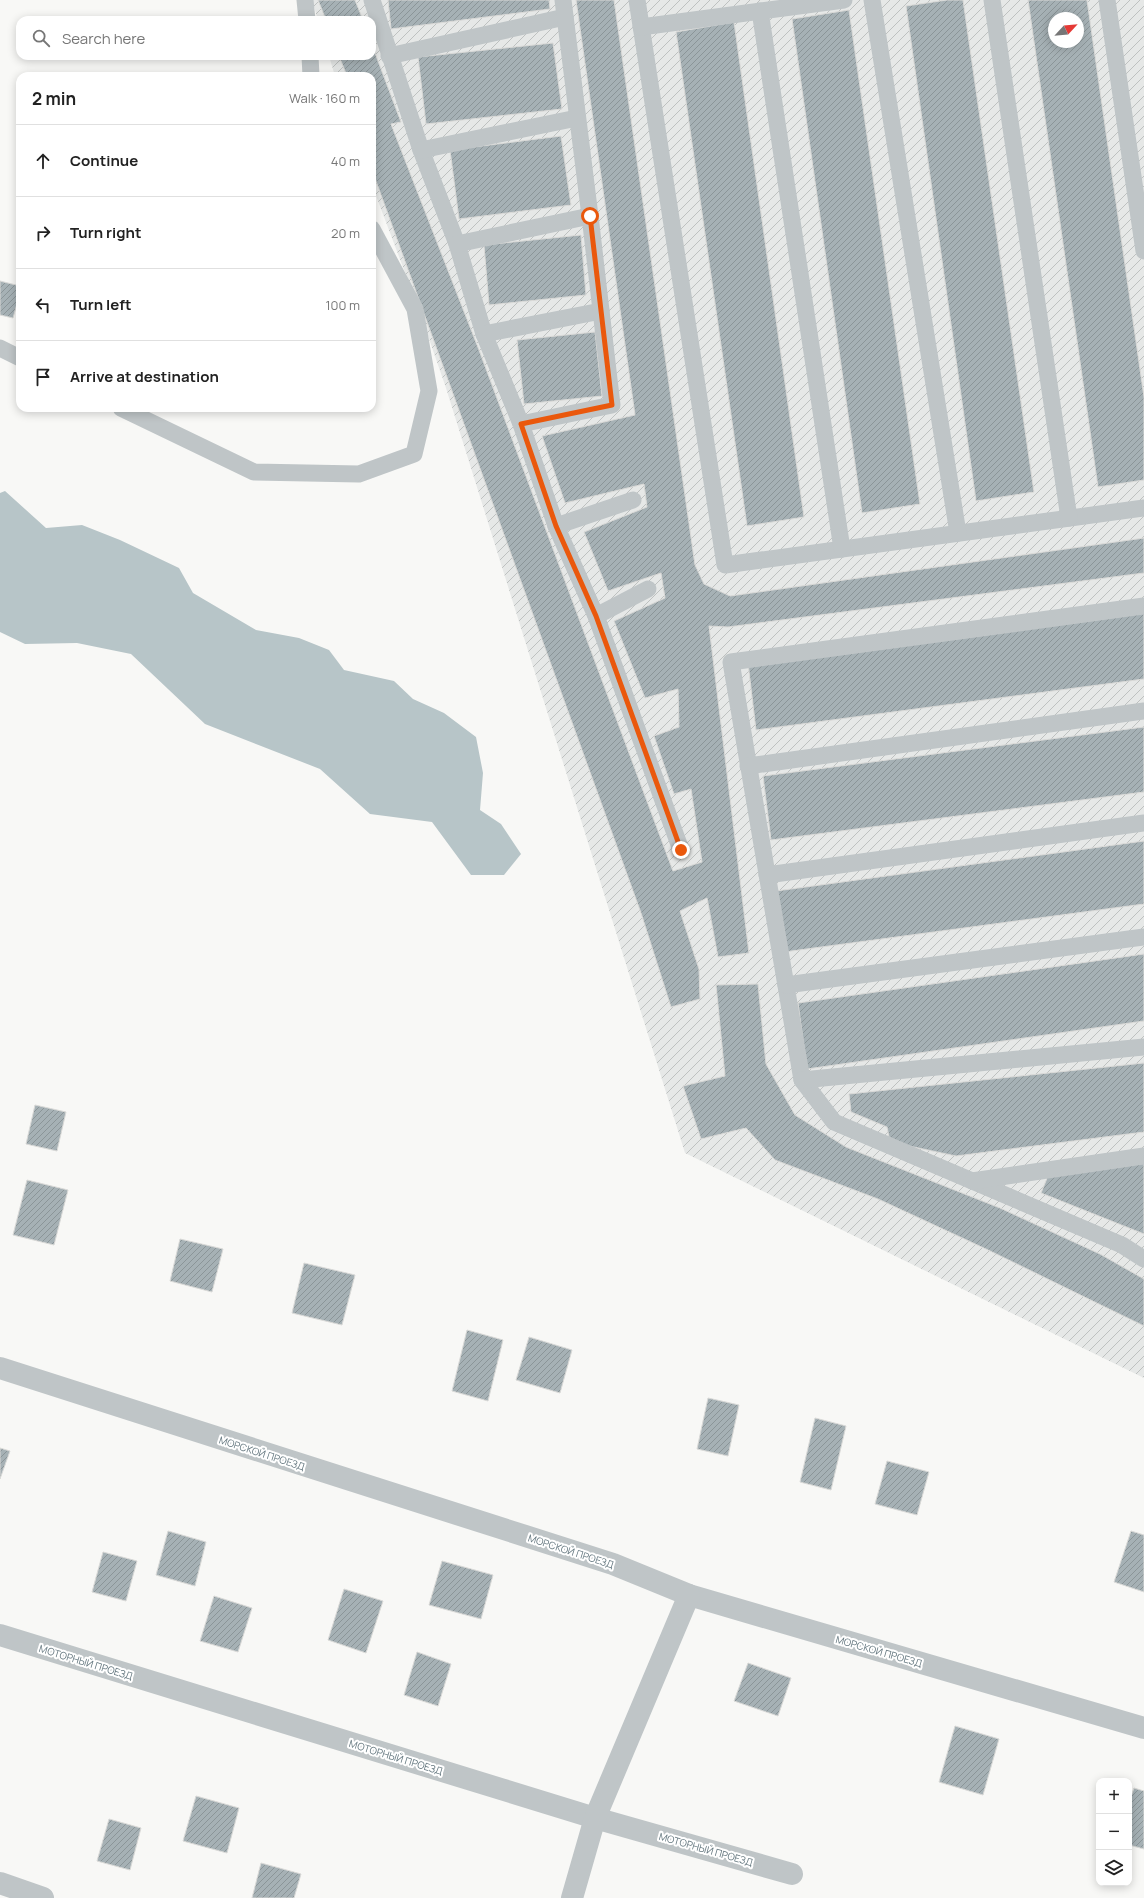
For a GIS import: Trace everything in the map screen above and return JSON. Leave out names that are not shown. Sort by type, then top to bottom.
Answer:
[{"type":"street","name":"МОРСКОЙ ПРОЕЗД","points":[[0,1368],[612,1564],[689,1595],[1144,1728]]},
{"type":"street","points":[[572,1898],[596,1818],[689,1595]]},
{"type":"street","name":"МОТОРНЫЙ ПРОЕЗД","points":[[0,1635],[596,1818],[792,1874]]},
{"type":"street","points":[[0,1883],[43,1898]]},
{"type":"lane","points":[[305,0],[307,16]]},
{"type":"lane","points":[[372,0],[421,150],[457,244],[484,334],[521,424],[556,526],[596,616],[681,850]]},
{"type":"lane","points":[[521,424],[612,405],[563,0]]},
{"type":"lane","points":[[637,0],[725,565],[1144,508]]},
{"type":"lane","points":[[641,26],[844,0]]},
{"type":"lane","points":[[872,0],[958,533]]},
{"type":"lane","points":[[992,0],[1069,518]]},
{"type":"lane","points":[[1107,0],[1144,251]]},
{"type":"lane","points":[[760,11],[842,549]]},
{"type":"lane","points":[[390,56],[565,17]]},
{"type":"lane","points":[[310,60],[311,72]]},
{"type":"lane","points":[[421,150],[577,118]]},
{"type":"lane","points":[[457,244],[590,216]]},
{"type":"lane","points":[[129,412],[254,472],[358,474],[414,454],[429,391],[415,309],[376,237]]},
{"type":"lane","points":[[484,334],[601,311]]},
{"type":"lane","points":[[0,348],[16,356]]},
{"type":"lane","points":[[556,526],[633,500]]},
{"type":"lane","points":[[596,616],[648,589]]},
{"type":"lane","points":[[1144,606],[730,662],[802,1080],[834,1122],[1122,1245],[1144,1259]]},
{"type":"lane","points":[[748,766],[1144,711]]},
{"type":"lane","points":[[767,875],[1144,823]]},
{"type":"lane","points":[[786,985],[1144,936]]},
{"type":"lane","points":[[802,1080],[1144,1047]]},
{"type":"lane","points":[[972,1181],[1144,1156]]},
{"type":"shaded area","points":[[312,0],[1144,0],[1144,1378],[685,1153],[446,388],[418,307],[376,196],[376,72],[334,72],[330,60],[376,60],[376,16],[317,16]]},
{"type":"shaded area","points":[[5,491],[46,528],[82,525],[120,540],[179,568],[193,593],[256,630],[299,638],[329,650],[344,670],[394,681],[413,699],[444,713],[476,737],[483,773],[480,810],[501,824],[521,854],[504,875],[471,875],[432,822],[370,814],[320,769],[205,724],[131,654],[77,643],[25,644],[0,632],[0,493]]},
{"type":"building","points":[[318,0],[355,0],[361,16],[324,16]]},
{"type":"building","points":[[388,0],[549,0],[550,9],[391,29]]},
{"type":"building","points":[[576,0],[614,0],[695,565],[704,584],[730,596],[1144,538],[1144,573],[728,627],[709,626],[749,953],[718,957],[707,898],[680,911],[699,969],[700,999],[671,1007],[641,913],[376,181],[376,72],[345,72],[341,60],[376,60],[376,56],[401,122],[391,124],[479,350],[673,871],[702,862],[691,789],[674,794],[654,736],[679,727],[678,689],[645,698],[614,621],[665,598],[661,573],[608,591],[584,532],[647,507],[644,484],[565,503],[542,436],[635,415]]},
{"type":"building","points":[[947,0],[963,0],[1034,492],[976,501],[906,6]]},
{"type":"building","points":[[1028,0],[1087,0],[1144,397],[1144,480],[1098,487]]},
{"type":"building","points":[[849,10],[920,504],[862,513],[792,19]]},
{"type":"building","points":[[734,22],[804,517],[747,526],[676,32]]},
{"type":"building","points":[[553,43],[562,109],[426,124],[418,57]]},
{"type":"building","points":[[561,136],[571,205],[459,219],[450,150]]},
{"type":"building","points":[[581,235],[586,295],[489,305],[484,245]]},
{"type":"building","points":[[0,281],[16,285],[16,307],[13,318],[0,315]]},
{"type":"building","points":[[595,332],[602,396],[524,404],[517,340]]},
{"type":"building","points":[[1144,611],[1144,679],[756,730],[748,663]]},
{"type":"building","points":[[1144,727],[1144,792],[771,840],[763,776]]},
{"type":"building","points":[[1144,841],[1144,904],[784,952],[776,891]]},
{"type":"building","points":[[1144,954],[1144,1021],[807,1069],[798,1003]]},
{"type":"building","points":[[758,984],[766,1064],[795,1115],[846,1147],[1000,1208],[1100,1254],[1144,1279],[1144,1326],[986,1249],[878,1199],[775,1160],[746,1128],[701,1139],[683,1086],[725,1076],[716,985]]},
{"type":"building","points":[[1144,1063],[1144,1132],[956,1156],[890,1142],[887,1127],[851,1112],[849,1094]]},
{"type":"building","points":[[35,1105],[66,1112],[57,1151],[26,1144]]},
{"type":"building","points":[[1144,1156],[1144,1234],[1041,1193],[1052,1166]]},
{"type":"building","points":[[27,1180],[68,1190],[54,1245],[13,1235]]},
{"type":"building","points":[[180,1239],[223,1249],[212,1292],[170,1281]]},
{"type":"building","points":[[304,1263],[355,1275],[342,1325],[292,1313]]},
{"type":"building","points":[[467,1330],[503,1340],[488,1401],[452,1391]]},
{"type":"building","points":[[529,1337],[572,1350],[560,1393],[516,1380]]},
{"type":"building","points":[[708,1398],[739,1405],[728,1456],[697,1449]]},
{"type":"building","points":[[815,1418],[846,1426],[831,1490],[800,1482]]},
{"type":"building","points":[[0,1448],[10,1451],[0,1479]]},
{"type":"building","points":[[887,1461],[929,1472],[917,1515],[875,1504]]},
{"type":"building","points":[[168,1531],[206,1542],[195,1586],[156,1575]]},
{"type":"building","points":[[1131,1531],[1144,1535],[1144,1592],[1114,1582]]},
{"type":"building","points":[[103,1552],[137,1561],[126,1601],[92,1592]]},
{"type":"building","points":[[442,1561],[493,1575],[481,1619],[429,1605]]},
{"type":"building","points":[[344,1589],[383,1601],[366,1653],[328,1640]]},
{"type":"building","points":[[214,1596],[252,1608],[238,1652],[200,1641]]},
{"type":"building","points":[[417,1652],[451,1664],[438,1706],[404,1695]]},
{"type":"building","points":[[748,1663],[791,1678],[778,1716],[734,1701]]},
{"type":"building","points":[[955,1726],[999,1739],[983,1795],[939,1782]]},
{"type":"building","points":[[1134,1788],[1144,1791],[1144,1849],[1132,1846],[1132,1794]]},
{"type":"building","points":[[196,1796],[239,1808],[227,1853],[183,1841]]},
{"type":"building","points":[[109,1819],[141,1828],[130,1870],[97,1861]]},
{"type":"building","points":[[261,1863],[301,1874],[294,1898],[252,1898]]},
{"type":"route","points":[[590,216],[612,405],[521,424],[556,526],[596,616],[681,850]]}]
